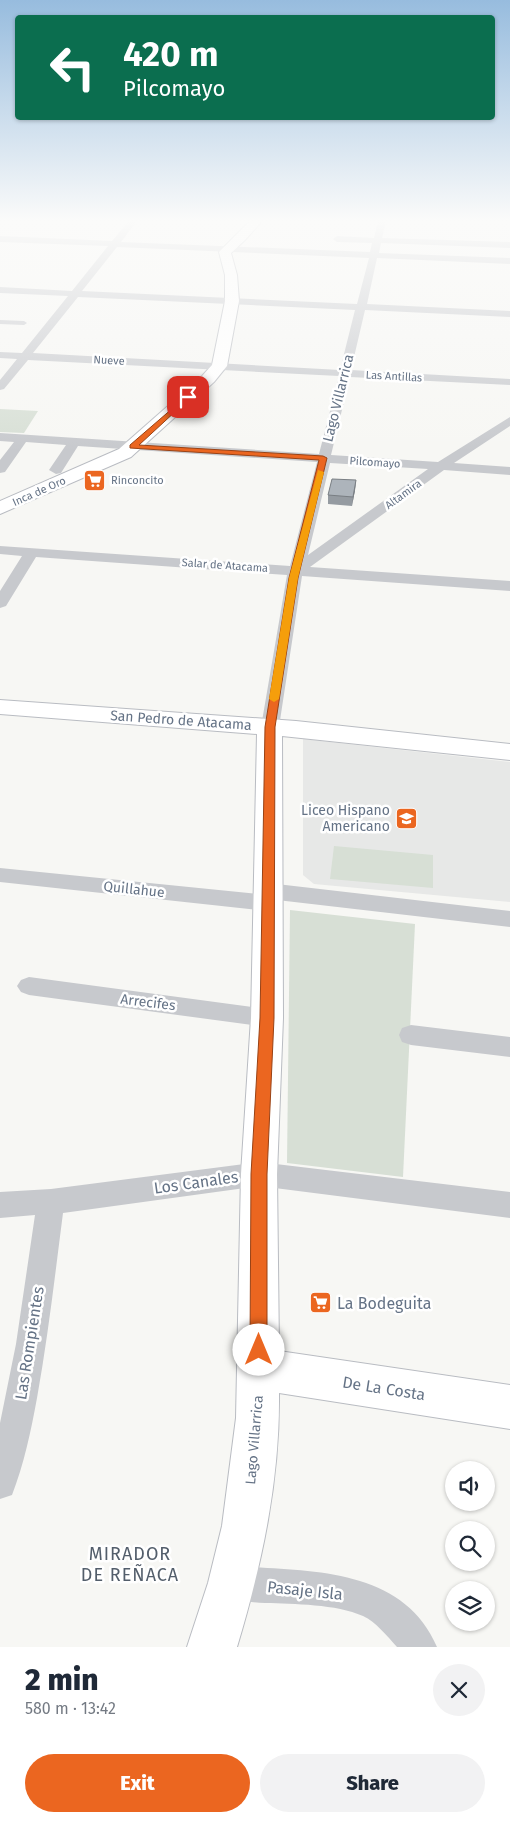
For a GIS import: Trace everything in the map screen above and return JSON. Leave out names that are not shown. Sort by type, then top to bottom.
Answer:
[{"type":"street","points":[[0,387],[72,298]]},
{"type":"street","points":[[162,298],[510,314]]},
{"type":"street","name":"Inca de Oro","points":[[0,508],[125,453],[208,379],[218,366],[232,298]]},
{"type":"street","name":"Lago Villarrica","points":[[212,1647],[232,1583],[245,1526],[258,1418],[259,1174],[267,1018],[270,727],[293,578],[297,570],[363,298]]},
{"type":"street","name":"Nueve","points":[[0,354],[218,366]]},
{"type":"street","name":"Las Antillas","points":[[218,366],[510,382]]},
{"type":"street","name":"Altamira","points":[[297,570],[440,467],[510,421]]},
{"type":"street","name":"Pilcomayo","points":[[0,437],[510,471]]},
{"type":"street","points":[[0,469],[23,438]]},
{"type":"street","points":[[56,470],[75,441]]},
{"type":"street","name":"Salar de Atacama","points":[[0,550],[510,586]]},
{"type":"street","points":[[0,603],[32,552]]},
{"type":"street","name":"San Pedro de Atacama","points":[[0,707],[270,727],[510,752]]},
{"type":"street","name":"Quillahue","points":[[0,875],[510,919]]},
{"type":"street","name":"Arrecifes","points":[[29,986],[267,1018]]},
{"type":"street","points":[[411,1035],[510,1047]]},
{"type":"street","name":"Los Canales","points":[[0,1205],[51,1202],[259,1174],[510,1205]]},
{"type":"street","name":"Las Rompientes","points":[[0,1483],[19,1413],[51,1202]]},
{"type":"street","name":"De La Costa","points":[[259,1369],[510,1407]]},
{"type":"street","name":"Pasaje Isla","points":[[232,1583],[345,1593],[376,1604],[408,1632],[419,1647]]},
{"type":"lane","points":[[0,322],[24,323]]},
{"type":"shaded area","points":[[0,409],[38,411],[24,433],[0,432]]},
{"type":"shaded area","name":"Liceo Hispano Americano","points":[[303,739],[510,762],[510,902],[314,884],[303,875]]},
{"type":"shaded area","points":[[334,846],[433,855],[433,888],[330,879]]},
{"type":"shaded area","points":[[290,910],[415,924],[403,1177],[287,1163]]},
{"type":"building","points":[[332,479],[356,480],[353,497],[328,495]]},
{"type":"slow traffic","points":[[274,699],[293,578],[297,570],[320,472]]},
{"type":"place","name":"Rinconcito","points":[[95,480]]},
{"type":"place","name":"Liceo Hispano Americano","points":[[406,818]]},
{"type":"place","name":"La Bodeguita","points":[[321,1303]]},
{"type":"district","name":"MIRADOR DE REÑACA","points":[[130,1564]]},
{"type":"route","points":[[188,397],[132,447],[323,458],[297,570],[293,578],[270,727],[267,1018],[259,1174],[259,1350]]}]
